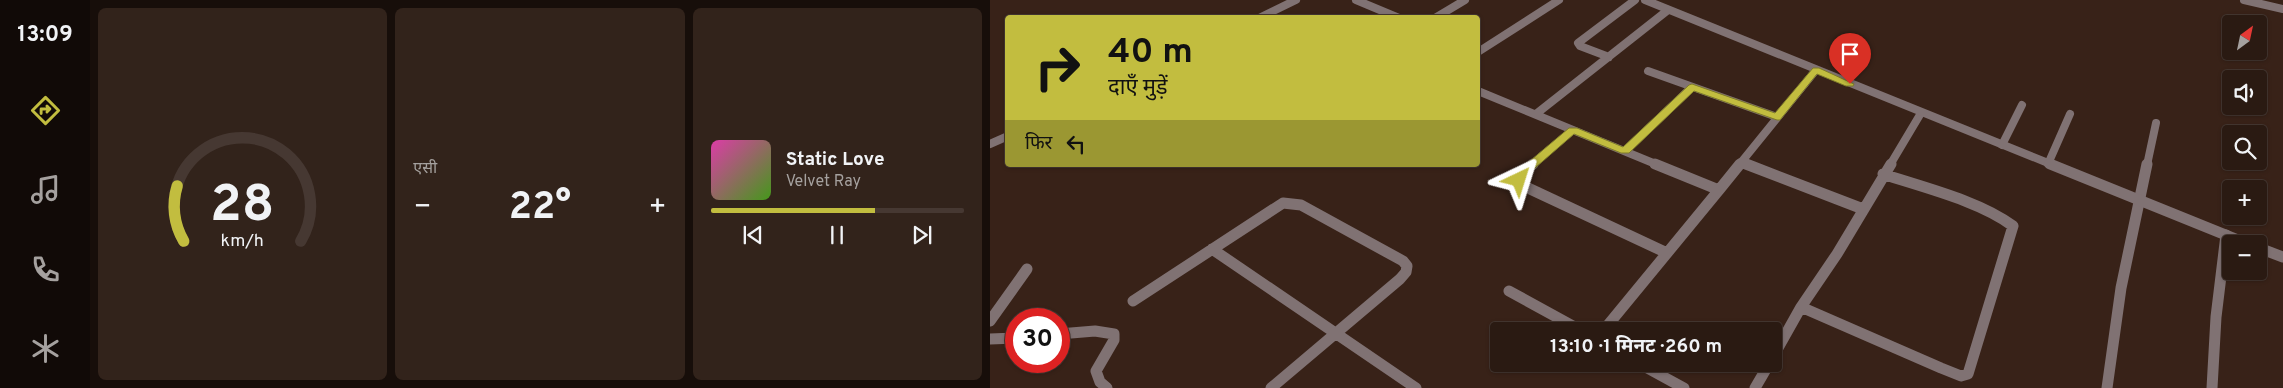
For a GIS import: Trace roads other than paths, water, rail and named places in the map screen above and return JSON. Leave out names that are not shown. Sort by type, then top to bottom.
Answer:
[{"type":"street","points":[[1264,15],[1296,0]]},
{"type":"street","points":[[1356,0],[1392,15]]},
{"type":"street","points":[[1440,15],[1465,0]]},
{"type":"street","points":[[1480,51],[1559,0]]},
{"type":"street","points":[[1608,57],[1580,46],[1578,43],[1635,0]]},
{"type":"street","points":[[1644,0],[2226,235]]},
{"type":"street","points":[[2244,0],[2283,9]]},
{"type":"street","points":[[1536,114],[1668,10]]},
{"type":"street","points":[[1270,12],[1276,15]]},
{"type":"street","points":[[1610,322],[1816,70]]},
{"type":"street","points":[[1648,71],[1777,117]]},
{"type":"street","points":[[1625,151],[1692,87]]},
{"type":"street","points":[[1480,92],[1719,190]]},
{"type":"street","points":[[2002,146],[2022,105]]},
{"type":"street","points":[[1782,341],[1801,307],[1837,254],[1921,113]]},
{"type":"street","points":[[2048,164],[2070,114]]},
{"type":"street","points":[[2107,388],[2109,364],[2131,233],[2140,201],[2156,123]]},
{"type":"street","points":[[1573,130],[1522,173],[1519,180],[1526,187],[1556,202],[1667,253]]},
{"type":"street","points":[[990,144],[1005,137]]},
{"type":"street","points":[[1741,162],[1863,209]]},
{"type":"street","points":[[1801,307],[1941,368],[1961,376],[1968,374],[2013,226],[2006,220],[1980,209],[1883,174]]},
{"type":"street","points":[[1133,300],[1283,203],[1290,202],[1301,205],[1403,261],[1407,266],[1406,272],[1400,279],[1271,388]]},
{"type":"street","points":[[1212,249],[1414,387]]},
{"type":"street","points":[[2267,251],[2283,258]]},
{"type":"street","points":[[2212,388],[2216,317],[2222,268]]},
{"type":"street","points":[[990,321],[1027,269]]},
{"type":"street","points":[[1509,291],[1566,322]]},
{"type":"street","points":[[1070,333],[1110,332],[1114,334],[1114,340],[1096,372],[1107,388]]},
{"type":"street","points":[[990,340],[1005,339]]},
{"type":"street","points":[[1655,372],[1684,388]]},
{"type":"street","points":[[1755,388],[1764,372]]}]
